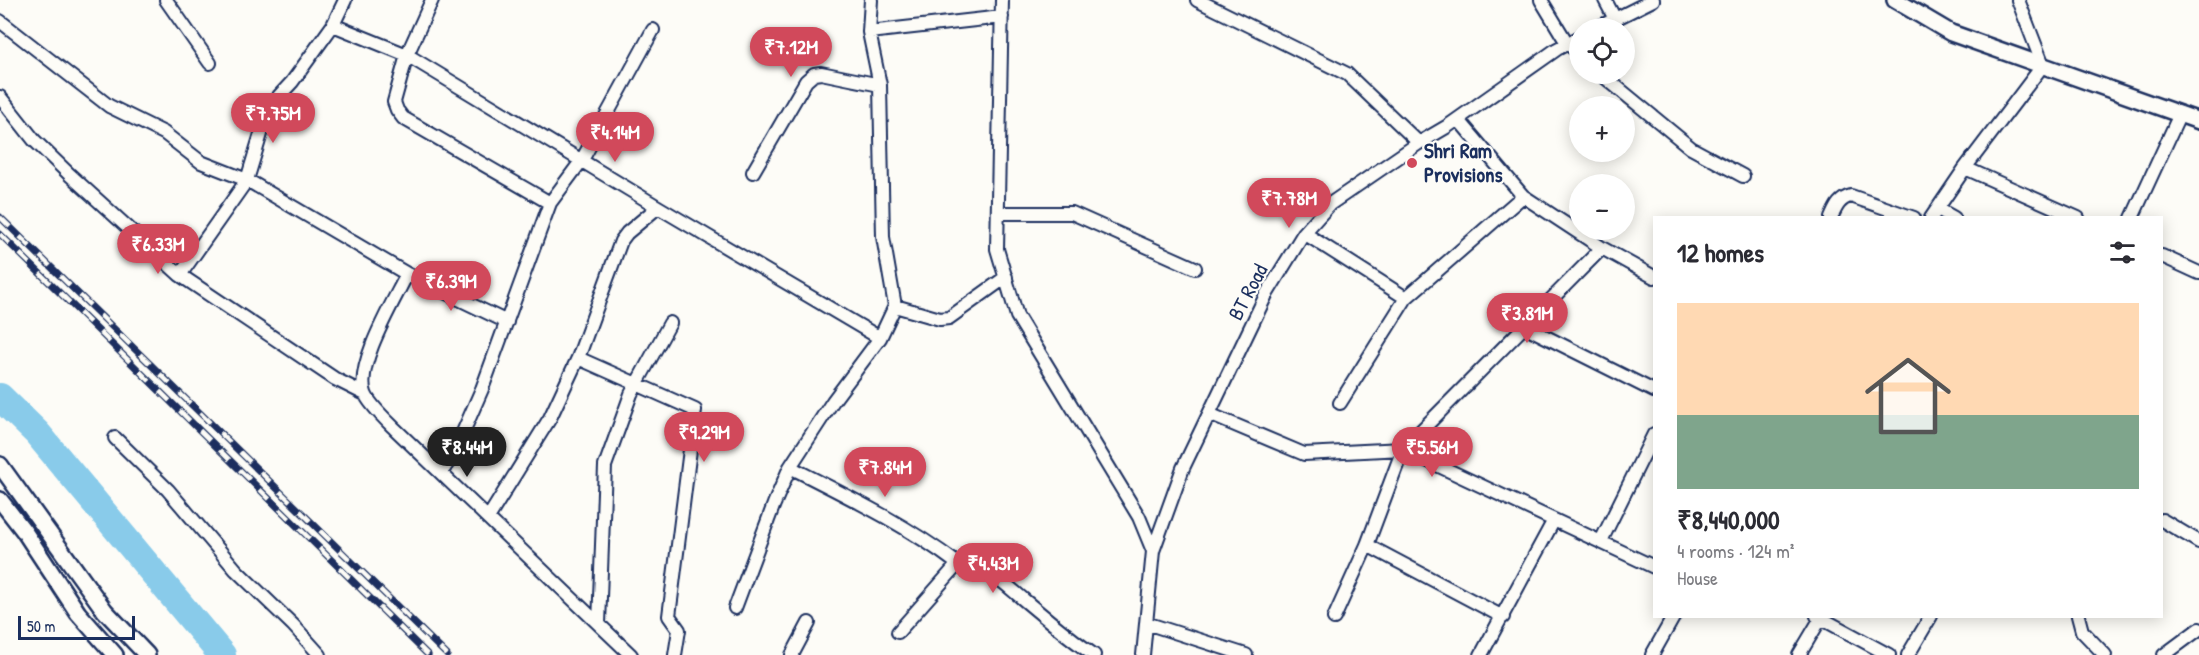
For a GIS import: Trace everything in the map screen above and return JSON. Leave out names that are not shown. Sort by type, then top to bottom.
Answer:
[{"type":"street","points":[[166,0],[210,63]]},
{"type":"street","points":[[180,275],[247,180],[264,124],[272,107],[333,25],[345,0]]},
{"type":"street","points":[[432,0],[407,55],[394,102],[397,110],[403,118],[550,203]]},
{"type":"street","points":[[735,608],[770,512],[790,467],[833,401],[879,338],[895,306],[883,237],[880,85],[869,32],[871,0]]},
{"type":"street","points":[[1002,0],[997,249],[1017,316],[1139,517],[1154,551]]},
{"type":"street","points":[[1197,0],[1347,74],[1419,143]]},
{"type":"street","points":[[1542,0],[1567,44]]},
{"type":"street","points":[[1605,0],[1614,18]]},
{"type":"street","points":[[1617,18],[1653,0]]},
{"type":"street","points":[[1895,0],[1952,33],[2199,121]]},
{"type":"street","points":[[2018,0],[2043,65]]},
{"type":"street","points":[[869,32],[1002,17]]},
{"type":"street","points":[[0,21],[109,105],[164,133],[201,162],[247,180],[407,274],[507,322]]},
{"type":"street","points":[[333,25],[407,55],[879,338]]},
{"type":"street","points":[[441,473],[457,446],[482,389],[550,203],[582,160],[653,30]]},
{"type":"street","name":"BT Road","points":[[1143,655],[1154,551],[1183,468],[1266,295],[1304,233],[1330,204],[1567,44]]},
{"type":"street","points":[[1934,213],[2043,65]]},
{"type":"street","points":[[753,172],[806,81],[814,74],[821,73],[880,85]]},
{"type":"street","points":[[1613,84],[1691,148],[1743,176]]},
{"type":"street","points":[[0,97],[41,147],[180,275],[335,379],[365,394],[395,429],[632,655]]},
{"type":"street","points":[[2133,216],[2180,114]]},
{"type":"street","points":[[1458,119],[1523,196],[1602,248],[1653,276]]},
{"type":"street","points":[[1965,168],[2073,216]]},
{"type":"street","points":[[1340,403],[1406,297],[1523,196]]},
{"type":"street","points":[[1832,216],[1838,203],[1843,198],[1851,196],[1908,216]]},
{"type":"street","points":[[488,518],[550,418],[578,358],[621,241],[627,232],[658,207]]},
{"type":"street","points":[[998,213],[1072,213],[1195,268]]},
{"type":"street","points":[[1304,233],[1406,297]]},
{"type":"street","points":[[1334,618],[1367,545],[1403,449],[1602,248]]},
{"type":"street","points":[[2163,256],[2199,273]]},
{"type":"street","points":[[365,394],[363,376],[375,337],[407,274]]},
{"type":"street","points":[[895,306],[940,319],[949,318],[1006,277]]},
{"type":"street","points":[[599,624],[605,466],[636,385],[670,323]]},
{"type":"street","points":[[1524,326],[1653,390]]},
{"type":"street","points":[[578,358],[695,410],[669,616],[679,630],[675,655]]},
{"type":"street","points":[[1209,414],[1304,454],[1403,449],[1653,567]]},
{"type":"street","points":[[1601,541],[1653,436]]},
{"type":"street","points":[[115,438],[168,490],[236,570],[320,655]]},
{"type":"street","points":[[0,465],[105,611],[147,655]]},
{"type":"street","points":[[790,467],[876,510],[925,539],[958,564]]},
{"type":"street","points":[[0,500],[24,531],[78,613],[115,655]]},
{"type":"street","points":[[1481,655],[1554,520]]},
{"type":"street","points":[[2163,521],[2199,542]]},
{"type":"street","points":[[1367,545],[1503,617]]},
{"type":"street","points":[[898,632],[958,564],[965,561],[977,564],[994,575],[1076,643],[1094,655]]},
{"type":"street","points":[[1652,655],[1673,618]]},
{"type":"street","points":[[1799,655],[1818,618]]},
{"type":"street","points":[[1821,618],[1889,655]]},
{"type":"street","points":[[1908,655],[1929,618]]},
{"type":"street","points":[[2079,618],[2082,631],[2105,655]]},
{"type":"street","points":[[792,655],[809,623]]},
{"type":"street","points":[[1146,623],[1246,655]]},
{"type":"street","points":[[2164,655],[2199,630]]},
{"type":"waterway","points":[[0,397],[37,433],[222,655]]},
{"type":"railway","points":[[0,217],[447,655]]},
{"type":"railway","points":[[0,234],[428,655]]},
{"type":"place","name":"Shri Ram Provisions","points":[[1412,163]]}]
